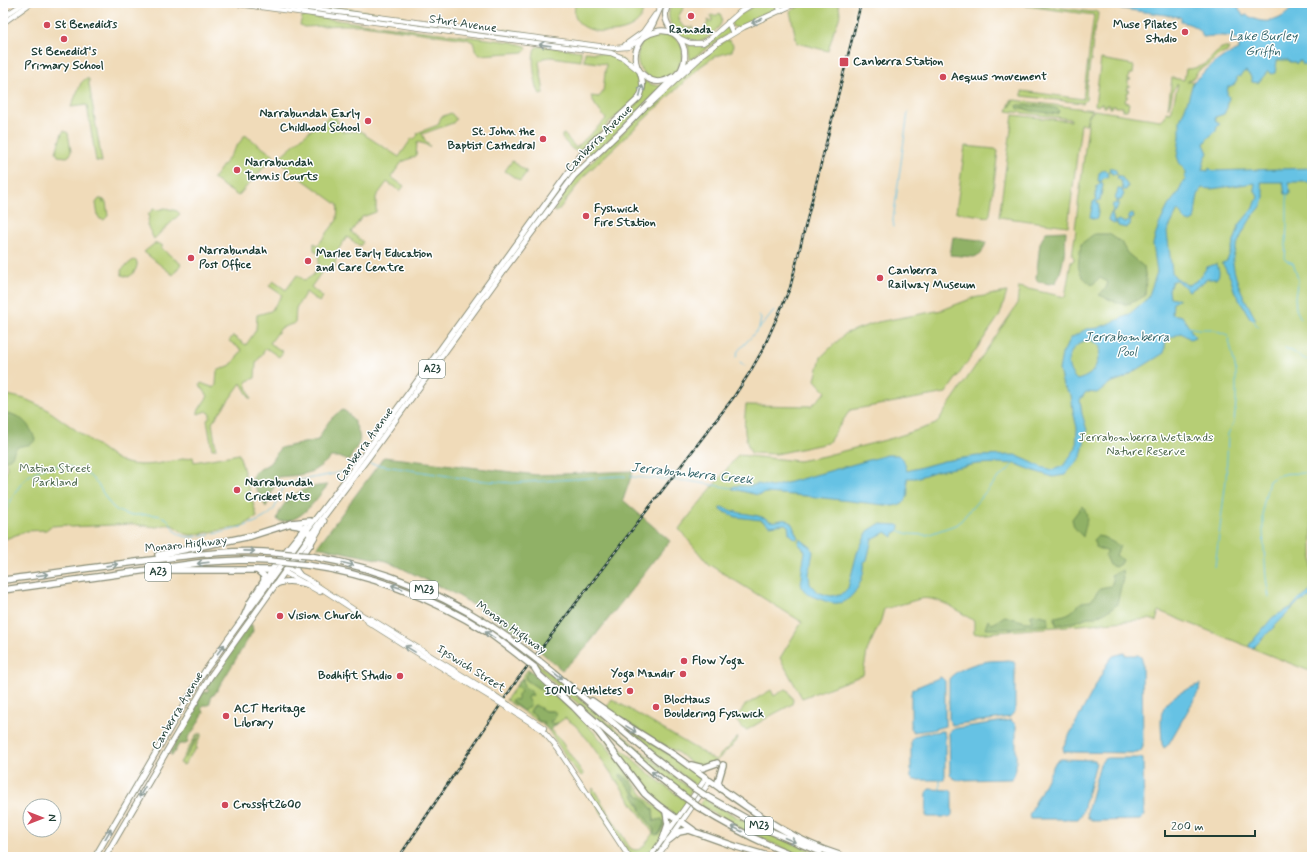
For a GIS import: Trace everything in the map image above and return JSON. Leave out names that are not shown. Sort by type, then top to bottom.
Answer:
[{"type":"highway","name":"Canberra Avenue","points":[[95,857],[199,681],[244,617],[287,549],[328,511],[576,173],[625,127],[679,72],[684,61],[685,52],[682,42],[666,21],[665,12],[669,3]]},
{"type":"highway","name":"Canberra Avenue","points":[[105,857],[200,692],[275,585],[317,516],[347,478],[579,158],[591,143],[639,98],[643,87],[640,72],[636,63],[636,53],[638,45],[651,28],[662,5]]},
{"type":"highway","points":[[643,38],[654,32],[661,31],[669,32],[677,37]]},
{"type":"highway","points":[[640,72],[648,79],[656,82],[665,80],[679,72]]},
{"type":"highway","points":[[586,150],[587,154],[592,155]]},
{"type":"highway","points":[[576,173],[579,166],[579,158],[585,158],[600,151]]},
{"type":"highway","points":[[299,574],[296,567],[328,511]]},
{"type":"highway","name":"A23","points":[[135,561],[251,536],[285,525],[310,521],[317,516]]},
{"type":"highway","points":[[310,521],[307,531],[310,544]]},
{"type":"highway","points":[[285,525],[296,525],[307,531]]},
{"type":"highway","name":"Monaro Highway","points":[[3,580],[135,561],[240,551],[310,556],[349,564],[380,573],[411,584],[464,609],[499,631],[576,691],[655,758],[706,796],[738,815],[776,834],[837,857]]},
{"type":"highway","name":"Monaro Highway","points":[[3,590],[220,561],[270,561],[306,565],[340,571],[405,590],[458,615],[490,634],[534,667],[640,762],[698,807],[734,828],[798,857]]},
{"type":"highway","points":[[275,570],[285,569]]},
{"type":"highway","name":"A23","points":[[112,575],[120,577],[165,570],[275,570]]},
{"type":"highway","points":[[244,617],[250,602],[264,581],[263,574],[257,570]]},
{"type":"highway","points":[[275,585],[281,582],[306,584]]},
{"type":"highway","points":[[534,667],[539,675],[570,703],[596,730],[643,791],[679,821],[699,833]]},
{"type":"highway","points":[[200,692],[201,684],[199,681],[204,681],[210,677]]},
{"type":"highway","points":[[576,691],[580,692],[630,728],[660,745],[708,780],[774,824],[841,857]]},
{"type":"highway","points":[[680,759],[700,768],[720,764],[718,782],[722,789]]},
{"type":"highway","points":[[141,778],[146,773],[154,772],[151,769],[151,761]]},
{"type":"highway","points":[[663,839],[668,824],[666,811]]},
{"type":"highway","points":[[669,840],[676,833],[683,830],[689,830],[771,857]]},
{"type":"highway","points":[[100,857],[117,836]]},
{"type":"main road","points":[[3,17],[24,3]]},
{"type":"main road","points":[[3,23],[31,3]]},
{"type":"main road","name":"Sturt Avenue","points":[[230,3],[611,53],[626,60],[640,72]]},
{"type":"main road","name":"Sturt Avenue","points":[[270,3],[610,48],[626,48],[643,38]]},
{"type":"main road","points":[[677,37],[690,43],[701,43],[710,39],[740,12],[754,3]]},
{"type":"main road","points":[[777,3],[782,10]]},
{"type":"main road","points":[[781,3],[782,10]]},
{"type":"main road","points":[[625,127],[706,52],[719,42],[744,27],[797,3]]},
{"type":"main road","points":[[610,48],[627,44],[640,35],[647,29],[662,5]]},
{"type":"main road","points":[[10,12],[16,14]]},
{"type":"main road","points":[[728,22],[734,33]]},
{"type":"main road","points":[[679,72],[687,64],[706,52]]},
{"type":"main road","name":"Ipswich Street","points":[[285,569],[299,574],[338,601]]},
{"type":"main road","name":"Ipswich Street","points":[[285,569],[306,584],[365,617],[368,622],[535,721],[545,729],[553,739],[558,749]]},
{"type":"main road","name":"Ipswich Street","points":[[508,706],[548,736],[558,749],[627,856]]},
{"type":"main road","points":[[545,729],[548,736]]},
{"type":"main road","points":[[650,856],[679,821],[708,780]]},
{"type":"main road","points":[[657,857],[669,840],[679,821]]},
{"type":"main road","points":[[627,856],[632,857]]},
{"type":"green space","points":[[284,3],[302,3],[401,16],[405,18]]},
{"type":"green space","points":[[575,3],[641,3],[642,14],[637,23],[627,29],[615,32],[602,32],[590,29],[580,24],[575,16]]},
{"type":"green space","points":[[672,3],[685,3],[678,17],[680,18],[679,21],[686,28],[693,27],[692,29],[700,34],[708,23],[707,20],[711,22],[713,19],[710,17],[711,15],[715,16],[720,13],[722,20],[721,24],[713,33],[701,41],[691,41],[686,39],[673,28],[670,23],[669,10]]},
{"type":"green space","points":[[759,3],[776,3],[777,8],[775,11],[739,29],[732,26],[731,22]]},
{"type":"green space","points":[[806,3],[838,3],[840,17],[834,29],[828,51],[797,43],[790,11]]},
{"type":"green space","points":[[1027,3],[1092,12],[1095,11],[1098,13],[1093,37],[1086,100],[1083,103],[1022,96],[1022,91],[1083,99],[1094,15],[1026,6]]},
{"type":"green space","points":[[304,16],[512,42],[526,46],[527,49],[524,52],[480,55],[476,52],[473,42],[467,39],[363,25],[304,27],[300,25],[302,17]]},
{"type":"green space","points":[[419,19],[523,32],[528,34],[422,21]]},
{"type":"green space","name":"Jerrabomberra Wetlands Nature Reserve","points":[[1281,19],[1312,73],[1312,672],[1159,611],[1156,621],[1149,619],[974,634],[974,621],[948,605],[934,599],[927,598],[884,609],[881,620],[867,651],[863,675],[802,698],[780,658],[802,622],[708,564],[679,529],[738,455],[799,461],[893,438],[936,424],[1017,305],[1019,287],[1065,297],[1071,262],[1074,260],[1072,255],[1089,115],[1094,110],[1161,120],[1166,115],[1166,112],[1171,113],[1178,84],[1175,86],[1168,108],[1172,78],[1184,80],[1186,69],[1202,65],[1221,48],[1229,48],[1227,52],[1217,56],[1208,65],[1199,70],[1193,78],[1187,82],[1195,81]]},
{"type":"green space","points":[[725,27],[729,29],[728,34],[690,60],[688,45],[694,46],[704,44]]},
{"type":"green space","points":[[662,33],[675,38],[681,46],[682,56],[679,65],[673,74],[664,79],[654,79],[644,73],[641,69],[638,55],[640,45],[643,41],[654,34]]},
{"type":"green space","points":[[726,40],[730,41],[733,45],[732,51],[714,57],[701,66],[586,174],[557,212],[554,211],[570,185],[579,174],[706,54]]},
{"type":"green space","points":[[543,46],[581,51],[581,61],[551,57],[543,58],[539,62],[544,93],[540,94],[535,78],[533,56],[536,47]]},
{"type":"green space","points":[[585,52],[609,55],[622,60],[633,70],[639,80],[641,89],[638,96],[624,111],[608,123],[587,144],[577,151],[572,149],[562,138],[562,135],[564,134],[576,148],[606,119],[595,105],[591,96],[599,97],[603,92],[606,64],[584,61]]},
{"type":"green space","points":[[1101,59],[1134,66],[1133,74],[1129,74],[1128,79],[1131,80],[1128,80],[1128,85],[1130,86],[1127,86],[1127,90],[1129,91],[1127,92],[1126,96],[1128,97],[1126,98],[1125,102],[1129,103],[1127,110],[1123,110],[1123,107],[1112,106],[1112,108],[1110,108],[1110,105],[1105,105],[1105,107],[1103,107],[1103,104],[1099,104],[1098,106],[1095,105]]},
{"type":"green space","points":[[85,79],[89,79],[102,162],[96,161],[87,105],[71,107],[81,83]]},
{"type":"green space","points":[[644,81],[653,85],[663,86],[616,133],[593,153],[589,154],[587,151],[637,104]]},
{"type":"green space","points":[[1011,100],[1013,100],[1010,107],[1014,100],[1093,110],[1088,115],[1086,124],[1081,124],[1068,226],[999,217],[1013,115],[1071,121],[1071,119],[1007,111]]},
{"type":"green space","points":[[1017,105],[1049,107],[1058,109],[1059,112],[1057,114],[1021,108],[1018,109]]},
{"type":"green space","points":[[451,113],[456,119],[453,123],[422,134],[430,146],[429,147],[425,144],[417,142],[416,156],[402,162],[391,177],[404,186],[400,191],[387,182],[376,197],[376,212],[362,217],[351,232],[363,242],[360,246],[347,237],[336,253],[335,267],[321,273],[311,287],[323,297],[319,302],[306,292],[296,308],[295,323],[281,328],[270,343],[283,352],[279,357],[266,348],[256,363],[255,378],[247,381],[246,383],[251,399],[241,383],[212,423],[216,449],[212,449],[207,420],[210,417],[210,413],[206,411],[198,414],[198,411],[208,396],[200,385],[201,383],[214,388],[216,385],[217,371],[231,365],[242,350],[229,341],[233,336],[246,345],[256,330],[257,315],[271,311],[282,295],[269,286],[273,281],[286,290],[297,275],[304,280],[312,276],[318,267],[319,254],[314,250],[314,243],[318,245],[337,220],[338,205],[276,160],[307,133],[334,114],[343,132],[360,131],[399,157],[412,138],[414,139],[418,135],[417,133],[438,125],[441,117]]},
{"type":"green space","points":[[64,131],[68,133],[71,151],[70,155],[67,157],[58,156],[56,152]]},
{"type":"green space","points":[[245,135],[274,156],[238,196],[213,179]]},
{"type":"green space","points":[[965,146],[995,149],[998,151],[990,214],[988,217],[956,212]]},
{"type":"green space","points":[[512,161],[526,171],[520,181],[505,171]]},
{"type":"green space","points":[[99,199],[102,199],[103,203],[103,199],[106,202],[108,216],[104,220],[100,219],[98,216],[96,203]]},
{"type":"green space","points":[[165,208],[177,211],[180,214],[154,239],[147,225],[148,215],[153,209],[158,210]]},
{"type":"green space","points":[[1066,231],[1065,251],[1059,276],[1056,282],[1050,284],[1039,282],[1036,279],[1040,243],[1046,232]]},
{"type":"green space","points":[[1094,234],[1109,234],[1121,242],[1127,253],[1144,267],[1146,280],[1145,296],[1132,303],[1124,304],[1117,302],[1099,295],[1106,288],[1108,282],[1100,278],[1092,285],[1082,276],[1079,267],[1081,244]]},
{"type":"green space","points":[[953,237],[980,240],[986,243],[981,254],[974,257],[950,255]]},
{"type":"green space","points":[[154,244],[163,246],[161,248],[181,264],[173,275],[144,252]]},
{"type":"green space","points":[[135,260],[137,264],[133,273],[128,277],[122,275],[121,270]]},
{"type":"green space","points":[[1007,292],[1000,315],[946,393],[850,410],[828,443],[776,454],[751,453],[748,447],[745,429],[746,405],[811,406],[826,392],[815,380],[821,357],[846,333],[878,322],[942,310],[973,298]]},
{"type":"green space","name":"Matina Street Parkland","points":[[3,394],[25,399],[45,408],[115,458],[124,462],[143,465],[164,463],[193,457],[194,462],[239,454],[257,517],[238,527],[193,535],[183,533],[174,526],[170,525],[157,527],[132,524],[70,527],[67,525],[51,526],[46,530],[26,531],[3,540],[3,483],[7,468],[6,462],[3,461]]},
{"type":"green space","points":[[343,410],[354,422],[360,439],[349,461],[339,457],[331,457],[313,471],[301,475],[278,477],[266,507],[252,481],[254,473],[270,463],[280,448],[318,440],[331,419],[338,412]]},
{"type":"green space","points":[[3,413],[14,415],[24,421],[31,429],[35,440],[30,444],[16,448],[11,458],[5,460],[3,458]]},
{"type":"green space","points":[[384,457],[537,475],[633,471],[623,500],[670,541],[583,651],[562,670],[522,636],[459,596],[387,561],[317,547]]},
{"type":"green space","points":[[328,485],[313,504],[301,515],[287,521],[279,521],[277,519],[285,504],[296,493],[311,487]]},
{"type":"green space","points":[[1082,506],[1085,509],[1087,517],[1083,537],[1074,527],[1072,519]]},
{"type":"green space","points":[[1097,536],[1103,537],[1120,546],[1116,555],[1122,560],[1120,564],[1115,567],[1109,565],[1105,556],[1108,552],[1096,547],[1093,540]]},
{"type":"green space","points":[[1122,570],[1123,578],[1117,604],[1113,608],[1095,617],[1088,617],[1075,622],[1056,625],[1055,617],[1068,614],[1078,605],[1091,601],[1100,588],[1111,586],[1113,580],[1111,575]]},
{"type":"green space","points":[[1035,614],[1048,617],[1048,625],[985,629],[988,620],[992,624],[1005,616],[1026,622],[1032,622],[1030,616]]},
{"type":"green space","points":[[250,624],[252,625],[253,631],[214,695],[212,695],[209,705],[204,705],[201,709],[204,712],[193,732],[188,737],[188,741],[186,744],[179,744],[172,756],[170,753],[193,707],[200,704],[197,702],[204,692],[207,692],[209,689],[206,688],[211,677],[215,677],[214,673]]},
{"type":"green space","points":[[536,662],[655,762],[692,790],[688,796],[674,787],[534,665]]},
{"type":"green space","points":[[528,669],[530,670],[526,676],[526,680],[541,689],[545,695],[550,694],[553,691],[592,730],[608,748],[643,795],[666,816],[667,824],[660,841],[649,854],[650,851],[648,852],[648,856],[636,857],[630,854],[598,806],[591,793],[593,788],[630,848],[634,850],[638,850],[644,846],[653,833],[588,740],[575,725],[565,718],[558,723],[552,724],[550,721],[554,720],[555,713],[552,711],[545,711],[535,705],[533,706],[530,712],[534,714],[538,721],[544,722],[545,726],[506,700]],"holes":[[[623,775],[633,786],[636,794],[643,798],[653,810],[654,821],[662,819],[664,825],[660,833],[654,832],[649,821],[642,813],[633,792],[622,779]]]},
{"type":"green space","points":[[530,670],[553,691],[552,693],[545,695],[541,689],[526,680],[526,676]]},
{"type":"green space","points":[[523,678],[524,687],[530,690],[533,695],[532,696],[529,694],[527,698],[530,706],[523,711],[511,701],[513,699],[518,700],[518,695],[521,691],[516,686]]},
{"type":"green space","points":[[786,689],[793,700],[792,704],[789,706],[747,730],[742,728],[736,720],[744,706],[771,690],[774,696]]},
{"type":"green space","points":[[612,699],[715,760],[738,737],[736,742],[715,762],[706,766],[692,764],[677,752],[651,738],[606,708]]},
{"type":"green space","points":[[535,705],[545,711],[554,711],[556,713],[554,720],[550,721],[552,724],[558,723],[549,731],[544,726],[544,722],[538,721],[534,714],[530,713]]},
{"type":"green space","points":[[600,709],[651,742],[703,779],[698,786],[696,786]]},
{"type":"green space","points":[[595,726],[652,776],[686,801],[677,816],[675,816],[647,792]]},
{"type":"green space","points":[[551,729],[559,738],[584,775],[581,776],[571,764],[549,731]]},
{"type":"green space","points":[[199,733],[185,758],[201,733],[202,734],[196,746],[197,749],[195,749],[184,765],[180,763],[196,735]]},
{"type":"green space","points":[[620,774],[631,782],[636,794],[643,798],[653,810],[654,821],[663,820],[664,825],[659,834],[654,834],[654,830],[642,813],[633,792],[621,778]]},
{"type":"green space","points":[[704,798],[716,806],[765,831],[830,857],[804,857],[739,828],[700,805]]},
{"type":"water","points":[[1107,3],[1236,3],[1243,16],[1247,15],[1260,21],[1267,21],[1280,18],[1291,9],[1295,3],[1312,3],[1312,77],[1306,70],[1307,67],[1305,64],[1303,65],[1301,61],[1296,64],[1295,62],[1290,62],[1289,60],[1278,60],[1275,73],[1271,74],[1268,71],[1258,83],[1252,82],[1250,75],[1246,71],[1241,75],[1241,77],[1237,77],[1235,84],[1228,87],[1227,94],[1229,97],[1227,108],[1224,114],[1215,117],[1216,122],[1220,124],[1216,131],[1204,144],[1208,153],[1202,170],[1208,171],[1209,168],[1213,171],[1312,168],[1312,182],[1289,182],[1290,194],[1285,194],[1283,182],[1261,182],[1264,195],[1263,204],[1250,220],[1236,247],[1233,263],[1236,278],[1256,320],[1250,318],[1235,293],[1230,277],[1222,263],[1227,261],[1239,225],[1254,207],[1258,197],[1254,189],[1255,183],[1211,189],[1202,188],[1197,199],[1194,220],[1190,222],[1185,220],[1178,210],[1167,232],[1172,272],[1175,277],[1188,285],[1197,280],[1207,267],[1216,264],[1219,270],[1219,275],[1216,279],[1207,279],[1189,291],[1177,280],[1172,281],[1169,290],[1170,297],[1179,299],[1173,303],[1172,314],[1182,316],[1195,337],[1190,339],[1181,333],[1166,340],[1164,353],[1124,378],[1110,383],[1097,393],[1086,392],[1080,400],[1082,414],[1087,430],[1081,457],[1065,475],[1053,477],[1016,464],[999,463],[977,464],[937,471],[916,478],[907,478],[908,493],[906,500],[899,505],[893,506],[806,496],[766,493],[758,495],[733,489],[732,488],[734,486],[750,486],[758,484],[772,487],[887,455],[898,455],[904,461],[907,471],[944,461],[977,456],[1015,455],[1041,467],[1053,470],[1063,466],[1076,448],[1077,428],[1071,395],[1063,386],[1059,370],[1062,354],[1071,338],[1086,329],[1098,328],[1127,316],[1148,298],[1157,272],[1153,244],[1158,227],[1168,206],[1178,193],[1183,182],[1186,180],[1184,177],[1186,172],[1177,156],[1180,137],[1180,121],[1193,82],[1223,57],[1238,50],[1240,45],[1238,40],[1230,37],[1203,37],[1194,26],[1181,22],[1180,17],[1108,7]],"holes":[[[1089,339],[1100,346],[1098,358],[1093,371],[1086,377],[1077,380],[1069,368],[1068,362],[1072,351],[1076,346]]]},
{"type":"water","points":[[1109,168],[1114,169],[1118,176],[1116,174],[1112,174],[1111,172],[1108,173],[1109,176],[1101,181],[1103,185],[1100,200],[1096,202],[1099,205],[1097,218],[1094,219],[1090,217],[1093,202],[1097,199],[1095,197],[1097,186],[1100,184],[1100,181],[1098,181],[1099,173],[1105,169],[1108,172],[1110,171]]},
{"type":"water","points":[[1118,176],[1121,176],[1128,186],[1126,190],[1122,191],[1124,194],[1121,200],[1118,200],[1119,204],[1116,211],[1112,213],[1114,222],[1119,220],[1125,223],[1130,219],[1128,218],[1129,214],[1133,214],[1134,218],[1131,219],[1130,225],[1126,228],[1118,226],[1117,223],[1113,224],[1109,220],[1113,210],[1113,204],[1117,203],[1117,200],[1115,199],[1118,189],[1123,189],[1121,181],[1117,178]]},
{"type":"water","points":[[722,507],[733,511],[760,516],[770,521],[787,520],[792,524],[798,537],[796,540],[789,533],[788,526],[785,524],[770,526],[761,520],[736,517],[720,510]]},
{"type":"water","points":[[879,524],[898,525],[900,528],[894,533],[893,537],[886,532],[872,539],[867,560],[864,562],[861,581],[854,593],[849,598],[844,602],[833,603],[805,592],[801,584],[801,579],[805,551],[798,543],[800,539],[811,547],[813,552],[809,574],[810,584],[817,592],[830,596],[841,595],[848,588],[857,553],[868,531]]},
{"type":"water","points":[[1312,590],[1312,597],[1298,603],[1254,647],[1250,648],[1249,645],[1273,617],[1292,607],[1299,599]]},
{"type":"water","points":[[1124,653],[1125,655],[1138,655],[1142,658],[1143,746],[1141,751],[1137,753],[1064,752],[1063,747],[1108,662],[1113,656]]},
{"type":"water","points":[[1009,660],[1013,661],[1015,664],[1015,711],[1010,717],[952,725],[949,720],[949,679],[955,673],[979,663]]},
{"type":"water","points":[[941,677],[945,681],[945,726],[931,730],[913,732],[911,728],[912,689]]},
{"type":"water","points":[[1200,684],[1199,691],[1168,745],[1164,748],[1162,744],[1161,720],[1164,706],[1178,694]]},
{"type":"water","points":[[1011,720],[1016,725],[1016,769],[1011,779],[958,780],[950,775],[949,732],[951,729]]},
{"type":"water","points":[[944,731],[945,737],[944,780],[914,780],[911,778],[911,740],[913,737],[920,734]]},
{"type":"water","points":[[1107,758],[1143,759],[1144,815],[1141,820],[1094,821],[1088,818],[1087,812],[1100,764]]},
{"type":"water","points":[[1061,759],[1095,760],[1096,763],[1082,814],[1078,819],[1031,819],[1029,815],[1056,761]]},
{"type":"water","points":[[929,789],[950,790],[952,792],[952,815],[950,817],[926,816],[927,792]]},
{"type":"waterway","points":[[894,227],[893,220],[908,112]]},
{"type":"waterway","points":[[1287,194],[1285,260],[1293,263],[1298,279],[1295,297],[1296,309],[1301,319]]},
{"type":"waterway","points":[[736,357],[738,351],[774,311]]},
{"type":"waterway","points":[[759,315],[761,319],[759,328]]},
{"type":"waterway","points":[[1252,318],[1258,327]]},
{"type":"waterway","points":[[1187,327],[1212,329],[1228,335],[1236,371],[1234,422],[1228,434],[1226,480],[1215,567]]},
{"type":"waterway","points":[[1285,348],[1307,360]]},
{"type":"waterway","points":[[740,362],[745,366]]},
{"type":"waterway","name":"Jerrabomberra Creek","points":[[366,463],[474,480],[512,483],[620,476],[688,481],[732,488]]},
{"type":"waterway","points":[[898,530],[908,534],[927,535],[958,524],[997,479],[1013,464]]},
{"type":"waterway","name":"Jerrabomberra Creek","points":[[3,516],[18,488],[28,476],[47,467],[67,466],[86,473],[94,480],[110,504],[123,514],[160,516],[168,520],[176,532],[181,535],[187,537],[201,536],[236,529],[260,520],[274,509],[281,491],[285,485],[290,482],[328,475],[350,469]]},
{"type":"waterway","points":[[1269,597],[1266,578],[1263,532],[1263,506],[1269,481],[1281,475],[1306,473],[1312,471]]},
{"type":"waterway","points":[[940,780],[940,789]]},
{"type":"railway","points":[[399,857],[517,680],[733,398],[763,349],[790,288],[861,3]]},
{"type":"place","name":"Ramada","points":[[691,16]]},
{"type":"place","name":"St Benedicts","points":[[47,25]]},
{"type":"place","name":"Muse Pilates Studio","points":[[1185,32]]},
{"type":"place","name":"St Benedict's Primary School","points":[[64,39]]},
{"type":"place","name":"Canberra Station","points":[[844,62]]},
{"type":"place","name":"Aequus movement","points":[[943,77]]},
{"type":"place","name":"Narrabundah Early Childhood School","points":[[368,121]]},
{"type":"place","name":"St. John the Baptist Cathedral","points":[[543,139]]},
{"type":"place","name":"Narrabundah Tennis Courts","points":[[237,170]]},
{"type":"place","name":"Fyshwick Fire Station","points":[[586,216]]},
{"type":"place","name":"Narrabundah Post Office","points":[[191,258]]},
{"type":"place","name":"Marlee Early Education and Care Centre","points":[[308,261]]},
{"type":"place","name":"Canberra Railway Museum","points":[[880,278]]},
{"type":"place","name":"Narrabundah Cricket Nets","points":[[237,490]]},
{"type":"place","name":"Vision Church","points":[[280,616]]},
{"type":"place","name":"Flow Yoga","points":[[684,661]]},
{"type":"place","name":"Yoga Mandir","points":[[683,674]]},
{"type":"place","name":"Bodhifit Studio","points":[[400,676]]},
{"type":"place","name":"IONIC Athletes","points":[[630,691]]},
{"type":"place","name":"BlocHaus Bouldering Fyshwick","points":[[656,707]]},
{"type":"place","name":"ACT Heritage Library","points":[[226,716]]},
{"type":"place","name":"Crossfit2600","points":[[225,805]]},
{"type":"water label","name":"Lake Burley Griffin","points":[[1263,44]]},
{"type":"water label","name":"Jerrabomberra Pool","points":[[1127,344]]}]
